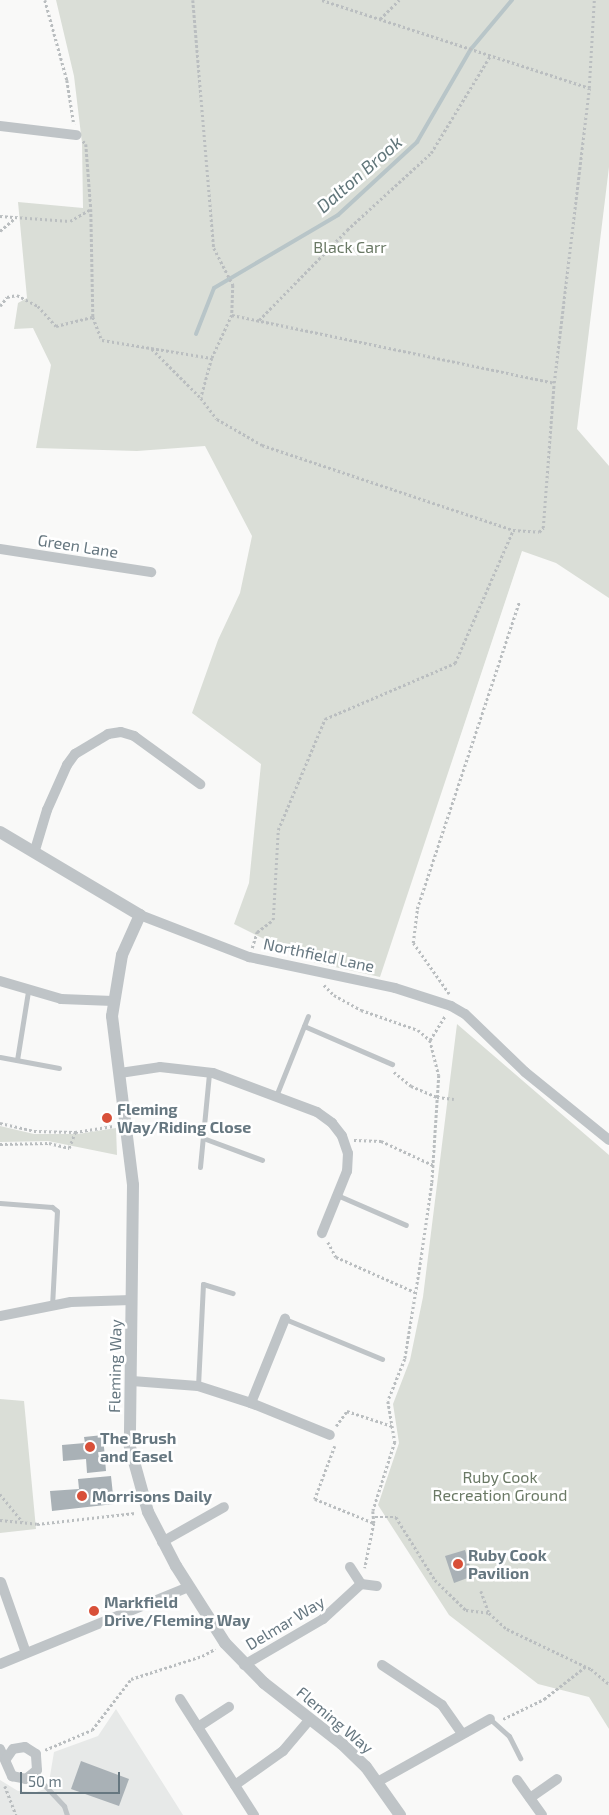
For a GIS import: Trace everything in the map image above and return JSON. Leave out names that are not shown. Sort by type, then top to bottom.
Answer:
[{"type":"street","points":[[0,126],[76,135]]},
{"type":"street","name":"Green Lane","points":[[0,549],[151,572]]},
{"type":"street","points":[[36,850],[47,810],[67,765],[75,754],[108,734],[121,732],[134,736],[200,784]]},
{"type":"street","name":"Northfield Lane","points":[[0,832],[36,850],[140,915],[250,957],[395,988],[450,1006],[465,1014],[525,1072],[609,1140]]},
{"type":"street","name":"Fleming Way","points":[[140,915],[122,955],[113,1001],[133,1206],[130,1447],[148,1512],[162,1542],[225,1643],[244,1665],[342,1744],[379,1781],[400,1815]]},
{"type":"street","points":[[0,981],[28,991],[61,999],[113,1001]]},
{"type":"street","points":[[120,1073],[160,1067],[209,1072],[317,1112],[332,1123],[344,1140],[348,1153],[347,1170],[322,1233]]},
{"type":"street","points":[[0,1316],[89,1301],[132,1300]]},
{"type":"street","points":[[251,1403],[285,1319]]},
{"type":"street","points":[[132,1381],[198,1386],[251,1403],[330,1435]]},
{"type":"street","points":[[162,1542],[224,1506]]},
{"type":"street","points":[[350,1567],[361,1584],[377,1586]]},
{"type":"street","points":[[1,1582],[26,1653]]},
{"type":"street","name":"Delmar Way","points":[[244,1665],[323,1620],[361,1584]]},
{"type":"street","points":[[0,1664],[189,1587]]},
{"type":"street","points":[[382,1665],[442,1705],[462,1734]]},
{"type":"street","points":[[180,1699],[254,1815]]},
{"type":"street","points":[[198,1727],[229,1708]]},
{"type":"street","points":[[235,1785],[283,1751],[310,1718]]},
{"type":"street","points":[[379,1781],[462,1734],[493,1721]]},
{"type":"street","points":[[0,1749],[6,1759],[7,1771],[12,1776],[21,1780],[34,1774],[38,1764],[36,1754],[19,1747],[6,1759]]},
{"type":"street","points":[[517,1780],[542,1815]]},
{"type":"street","points":[[530,1798],[557,1780]]},
{"type":"lane","points":[[17,1060],[28,991]]},
{"type":"lane","points":[[276,1096],[308,1016]]},
{"type":"lane","points":[[304,1026],[392,1064]]},
{"type":"lane","points":[[0,1057],[59,1068]]},
{"type":"lane","points":[[200,1168],[209,1072]]},
{"type":"lane","points":[[203,1138],[262,1160]]},
{"type":"lane","points":[[337,1195],[406,1224]]},
{"type":"lane","points":[[0,1203],[52,1207],[57,1211],[52,1306]]},
{"type":"lane","points":[[198,1386],[203,1284],[233,1292]]},
{"type":"lane","points":[[285,1319],[382,1358]]},
{"type":"lane","points":[[493,1721],[509,1736],[520,1758]]},
{"type":"lane","points":[[34,1774],[64,1806],[67,1815]]},
{"type":"path","points":[[45,0],[67,80],[76,135],[86,144],[91,209],[93,317],[102,340],[212,358]]},
{"type":"path","points":[[193,0],[214,248],[233,285],[232,315],[212,358],[201,398]]},
{"type":"path","points":[[322,0],[590,88]]},
{"type":"path","points":[[380,19],[399,0]]},
{"type":"path","points":[[151,348],[201,398],[217,419],[262,445],[513,530],[539,532],[543,528],[554,383],[590,88],[594,0]]},
{"type":"path","points":[[258,320],[347,230],[431,153],[490,56]]},
{"type":"path","points":[[0,216],[70,221],[91,209]]},
{"type":"path","points":[[0,231],[15,218]]},
{"type":"path","points":[[0,306],[7,297],[17,296],[38,306],[56,326],[93,317]]},
{"type":"path","points":[[232,315],[554,383]]},
{"type":"path","points":[[250,957],[257,932],[273,920],[278,830],[325,719],[455,663],[513,530]]},
{"type":"path","points":[[430,1040],[453,1000],[413,944],[417,910],[519,603]]},
{"type":"path","points":[[310,971],[334,995],[361,1010],[418,1030],[430,1040],[437,1060],[433,1165],[415,1292],[405,1359],[388,1401],[395,1442],[374,1511],[374,1523],[361,1584]]},
{"type":"path","points":[[392,1064],[395,1074],[411,1086],[437,1097],[454,1099]]},
{"type":"path","points":[[0,1123],[34,1130],[75,1132],[126,1124]]},
{"type":"path","points":[[0,1144],[49,1142],[69,1148],[75,1132]]},
{"type":"path","points":[[344,1140],[381,1141],[433,1165]]},
{"type":"path","points":[[322,1233],[336,1257],[415,1292]]},
{"type":"path","points":[[374,1523],[315,1499],[335,1445],[330,1435],[347,1411],[392,1426]]},
{"type":"path","points":[[0,1494],[23,1522]]},
{"type":"path","points":[[0,1520],[37,1524],[148,1512]]},
{"type":"path","points":[[375,1517],[396,1517],[435,1580],[466,1610],[489,1613],[517,1635],[585,1667],[607,1679],[609,1684]]},
{"type":"path","points":[[481,1592],[489,1613]]},
{"type":"path","points":[[36,1754],[92,1730],[131,1679],[202,1656],[225,1643]]},
{"type":"path","points":[[493,1721],[544,1699],[585,1667]]},
{"type":"path","points":[[12,1776],[5,1786],[16,1815]]},
{"type":"shaded area","points":[[116,1709],[183,1815],[0,1815],[0,1780],[18,1791],[36,1792],[48,1788],[54,1752],[98,1736]]},
{"type":"green space","name":"Black Carr","points":[[56,0],[609,0],[609,167],[577,429],[609,466],[609,598],[556,563],[522,551],[380,977],[308,961],[234,924],[249,883],[261,764],[192,713],[218,640],[240,593],[252,536],[205,446],[137,451],[36,448],[51,365],[33,328],[14,329],[18,303],[27,298],[18,202],[83,208],[82,143],[74,76]]},
{"type":"green space","name":"Ruby Cook Recreation Ground","points":[[457,1024],[609,1155],[609,1729],[589,1697],[538,1684],[449,1615],[378,1505],[399,1443],[393,1404],[410,1360],[423,1297]]},
{"type":"green space","points":[[0,1126],[34,1134],[78,1134],[116,1128],[117,1155],[48,1141],[0,1142]]},
{"type":"green space","points":[[0,1399],[24,1401],[36,1529],[0,1533]]},
{"type":"building","points":[[103,1435],[106,1471],[87,1473],[86,1459],[63,1461],[62,1445],[85,1443],[84,1437]]},
{"type":"building","name":"Morrisons Daily","points":[[111,1476],[114,1504],[52,1511],[50,1491],[79,1489],[78,1479]]},
{"type":"building","name":"Ruby Cook Pavilion","points":[[465,1550],[473,1576],[454,1583],[445,1556]]},
{"type":"building","points":[[81,1761],[129,1779],[119,1806],[71,1789]]},
{"type":"waterway","name":"Dalton Brook","points":[[196,334],[214,288],[338,215],[417,142],[471,49],[512,0]]},
{"type":"place","name":"Fleming Way/Riding Close","points":[[107,1118]]},
{"type":"place","name":"The Brush and Easel","points":[[90,1447]]},
{"type":"place","name":"Morrisons Daily","points":[[82,1496]]},
{"type":"place","name":"Ruby Cook Pavilion","points":[[458,1564]]},
{"type":"place","name":"Markfield Drive/Fleming Way","points":[[94,1611]]}]
